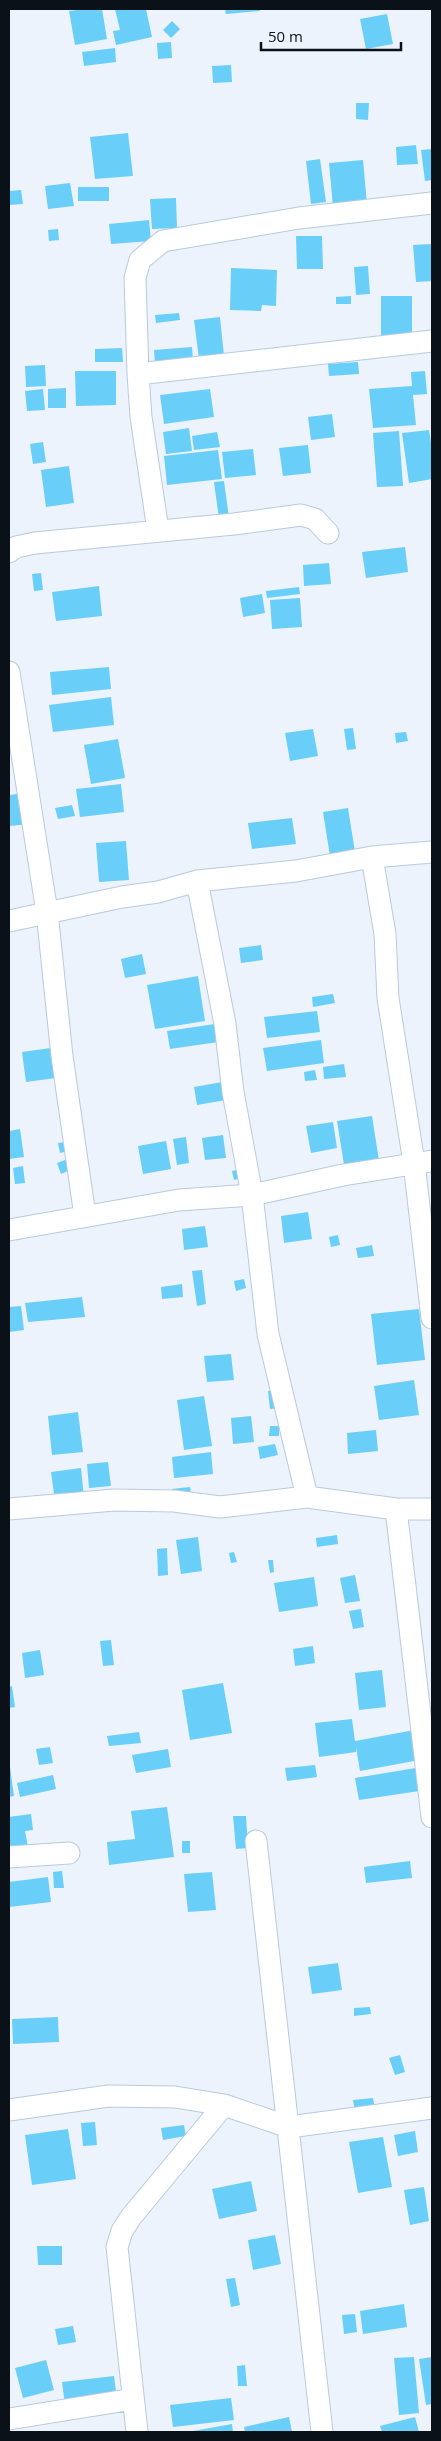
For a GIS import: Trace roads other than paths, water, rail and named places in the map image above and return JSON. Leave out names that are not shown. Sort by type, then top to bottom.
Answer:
[{"type":"street","points":[[158,530],[141,417],[138,374],[135,278],[140,260],[163,241],[299,218],[432,203]]},
{"type":"street","points":[[138,374],[432,341]]},
{"type":"street","points":[[9,552],[16,547],[35,543],[234,524],[301,515],[315,520],[328,533]]},
{"type":"street","points":[[9,672],[47,912],[62,1056],[85,1216]]},
{"type":"street","points":[[9,922],[47,912],[158,892],[197,880],[296,871],[372,858],[432,852]]},
{"type":"street","points":[[372,858],[385,934],[388,998],[423,1162],[432,1318]]},
{"type":"street","points":[[197,880],[225,1024],[233,1092],[252,1194],[268,1334],[307,1497]]},
{"type":"street","points":[[9,1230],[179,1200],[252,1194],[343,1175],[423,1162]]},
{"type":"street","points":[[9,1509],[114,1500],[174,1501],[220,1507],[307,1497],[396,1509],[432,1509]]},
{"type":"street","points":[[396,1509],[432,1817]]},
{"type":"street","points":[[256,1842],[322,2432]]},
{"type":"street","points":[[9,1857],[69,1853]]},
{"type":"street","points":[[9,2110],[110,2096],[174,2097],[224,2105],[288,2126],[432,2108]]},
{"type":"street","points":[[137,2432],[117,2247],[122,2231],[131,2217],[224,2105]]},
{"type":"street","points":[[9,2419],[133,2399]]}]
